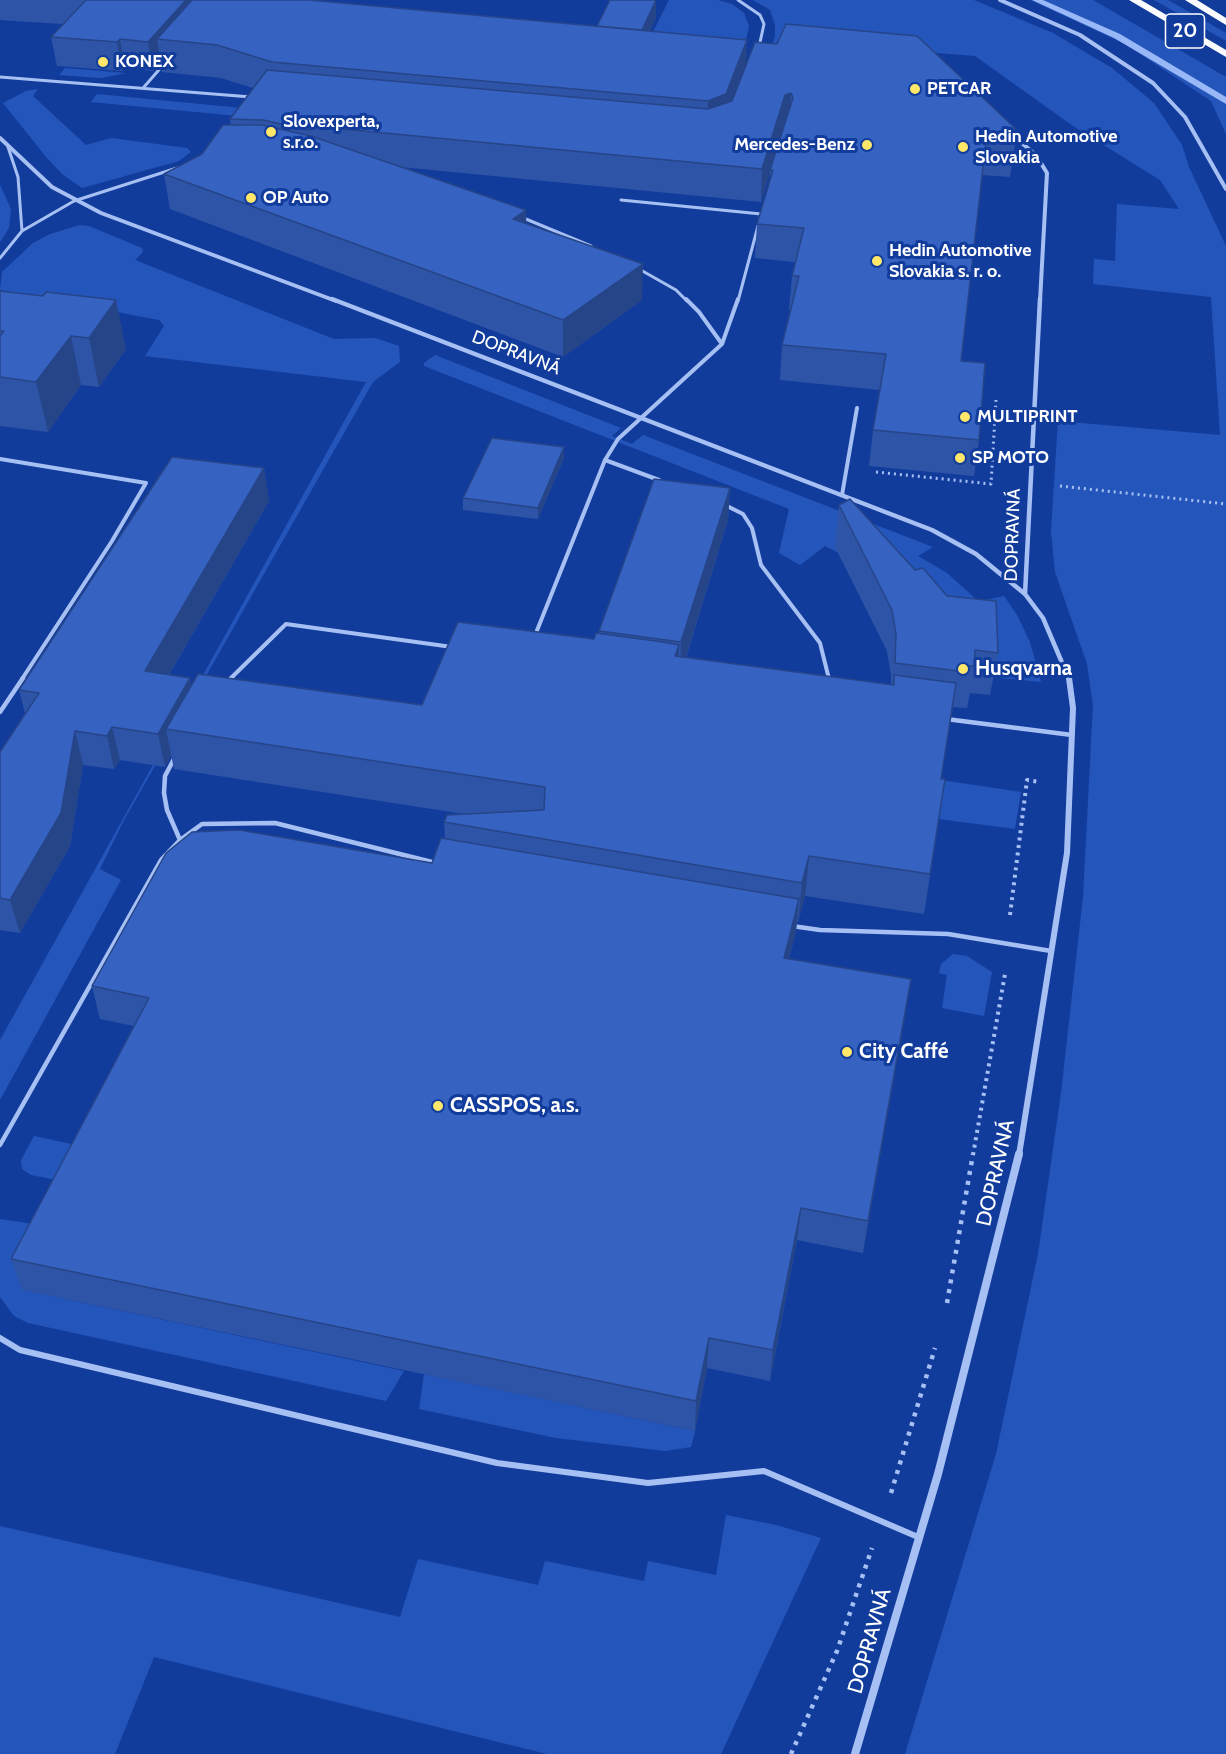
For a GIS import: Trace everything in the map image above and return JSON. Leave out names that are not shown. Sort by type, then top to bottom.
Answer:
[{"type":"highway","name":"20","points":[[1132,0],[1226,54]]},
{"type":"highway","name":"20","points":[[1190,0],[1226,22]]},
{"type":"street","points":[[1000,0],[1080,35],[1111,53],[1153,83],[1185,117],[1226,189]]},
{"type":"street","name":"DOPRAVNÁ","points":[[1006,130],[1036,154],[1047,173],[1025,594]]},
{"type":"street","name":"DOPRAVNÁ","points":[[0,138],[52,188],[101,213],[644,418],[842,495],[955,542],[1001,573],[1025,594],[1043,618],[1068,674],[1073,708],[1072,735],[1066,852],[1023,1134],[938,1474],[855,1754]]},
{"type":"lane","points":[[738,0],[760,15],[764,24],[758,49]]},
{"type":"lane","points":[[144,87],[167,61]]},
{"type":"lane","points":[[0,77],[262,98]]},
{"type":"lane","points":[[8,147],[18,177],[22,231]]},
{"type":"lane","points":[[0,258],[22,231],[74,201],[183,166]]},
{"type":"lane","points":[[621,200],[761,214]]},
{"type":"lane","points":[[530,646],[605,460],[618,439],[644,418],[722,344],[735,312],[764,203]]},
{"type":"lane","points":[[520,217],[594,247]]},
{"type":"lane","points":[[635,266],[676,290],[699,312],[722,344]]},
{"type":"lane","points":[[842,495],[857,408]]},
{"type":"lane","points":[[0,459],[146,483],[112,541],[0,712]]},
{"type":"lane","points":[[605,460],[661,481]]},
{"type":"lane","points":[[717,501],[743,514],[752,528],[761,565],[820,643],[831,690]]},
{"type":"lane","points":[[221,688],[286,624],[457,648]]},
{"type":"lane","points":[[936,717],[1072,735]]},
{"type":"lane","points":[[176,755],[165,776],[164,793],[167,810],[180,840]]},
{"type":"lane","points":[[0,1145],[161,860],[180,840],[202,824],[275,823],[447,866]]},
{"type":"lane","points":[[779,924],[820,930],[948,934],[1051,951]]},
{"type":"lane","points":[[0,1338],[20,1350],[497,1463],[648,1483],[764,1471],[918,1537]]},
{"type":"path","points":[[846,469],[991,484],[996,400]]},
{"type":"path","points":[[1030,483],[1226,504]]},
{"type":"path","points":[[946,1309],[1002,992],[1027,780],[1070,785]]},
{"type":"path","points":[[791,1754],[837,1651],[937,1343]]},
{"type":"shaded area","points":[[669,0],[718,0],[732,4],[744,13],[749,26],[744,50],[648,42]]},
{"type":"shaded area","points":[[753,0],[974,0],[1053,33],[1112,68],[1154,103],[1182,145],[1189,167],[1226,246],[1226,1754],[905,1754],[996,1454],[1038,1254],[1061,1093],[1083,897],[1093,705],[1087,664],[1055,572],[1051,531],[1058,421],[1220,435],[1211,297],[1093,284],[1094,259],[1115,261],[1117,204],[1179,209],[1160,180],[1073,126],[975,56],[781,40],[741,164],[91,102],[97,94],[737,156],[775,36],[775,25],[770,10]]},
{"type":"shaded area","points":[[1030,0],[1093,0],[1226,77],[1226,134],[1211,101],[1125,44]]},
{"type":"shaded area","points":[[1154,0],[1168,0],[1226,33],[1226,41]]},
{"type":"shaded area","points":[[65,68],[126,73],[101,78],[59,75]]},
{"type":"shaded area","points":[[38,89],[33,96],[86,145],[111,138],[187,148],[191,152],[179,161],[82,188],[62,174],[47,158],[3,103],[26,91]]},
{"type":"shaded area","points":[[0,185],[11,209],[9,228],[0,242]]},
{"type":"shaded area","points":[[80,225],[89,226],[142,248],[143,252],[135,260],[334,339],[375,338],[399,346],[400,362],[373,382],[123,822],[100,869],[121,880],[0,1100],[0,1040],[366,382],[145,356],[164,326],[159,320],[0,290],[2,272],[33,243],[50,234]]},
{"type":"shaded area","points":[[435,355],[621,428],[612,436],[632,444],[643,435],[933,547],[918,556],[947,573],[976,599],[919,611],[845,556],[825,546],[800,565],[779,553],[789,509],[424,366],[424,363]]},
{"type":"shaded area","points":[[1004,596],[1017,615],[1030,642],[1041,682],[990,677],[921,614]]},
{"type":"shaded area","points":[[941,780],[1021,792],[1015,829],[939,819]]},
{"type":"shaded area","points":[[953,954],[967,956],[992,972],[984,1016],[942,1008],[947,975],[939,973],[941,964]]},
{"type":"shaded area","points":[[34,1136],[95,1149],[77,1184],[31,1175],[22,1169],[21,1160]]},
{"type":"shaded area","points":[[0,1219],[54,1227],[23,1290],[404,1371],[386,1401],[28,1323],[14,1316],[0,1297]]},
{"type":"shaded area","points":[[424,1374],[695,1431],[691,1447],[665,1451],[556,1438],[419,1409]]},
{"type":"shaded area","points":[[726,1515],[776,1525],[821,1538],[721,1754],[547,1754],[154,1657],[115,1754],[0,1754],[0,1526],[400,1617],[418,1559],[538,1585],[545,1561],[644,1581],[648,1561],[716,1575]]},
{"type":"building","points":[[86,0],[186,0],[148,42],[51,37]]},
{"type":"building","points":[[192,0],[309,0],[747,40],[726,94],[708,101],[272,62],[217,45],[157,39]]},
{"type":"building","points":[[610,0],[656,0],[642,30],[597,26]]},
{"type":"building","points":[[786,24],[917,36],[1015,128],[1015,144],[986,141],[961,361],[985,363],[979,440],[873,430],[886,354],[782,345],[799,276],[792,276],[804,228],[757,224],[773,170],[770,170],[793,98],[791,93],[785,95],[762,169],[311,126],[310,130],[263,120],[230,119],[267,70],[708,109],[732,101],[755,42],[777,44]]},
{"type":"building","points":[[223,125],[262,125],[311,136],[526,210],[513,219],[643,264],[563,320],[164,174],[202,154]]},
{"type":"building","points":[[0,291],[43,296],[46,292],[116,300],[89,338],[71,336],[36,382],[0,377],[0,336],[4,331],[0,331]]},
{"type":"building","points":[[492,438],[564,447],[538,508],[463,498]]},
{"type":"building","points":[[172,457],[264,468],[145,671],[190,678],[158,734],[112,727],[107,736],[75,731],[61,813],[10,900],[0,898],[0,752],[39,693],[19,690]]},
{"type":"building","points":[[654,479],[730,488],[681,642],[599,631]]},
{"type":"building","points":[[850,499],[915,570],[923,568],[947,596],[996,601],[998,653],[975,650],[974,666],[959,665],[958,671],[895,663],[896,634],[892,610],[839,505]]},
{"type":"building","points":[[458,622],[594,639],[596,633],[663,642],[679,645],[675,656],[894,685],[894,675],[956,683],[941,779],[945,779],[930,874],[809,856],[802,883],[444,822],[447,815],[544,810],[545,787],[166,729],[198,674],[422,705]]},
{"type":"building","points":[[239,830],[432,863],[441,838],[799,899],[784,958],[911,979],[868,1221],[801,1208],[773,1350],[709,1338],[696,1401],[11,1259],[149,998],[92,986],[166,853],[192,832]]},
{"type":"waterway","points":[[1036,0],[1117,36],[1226,101]]},
{"type":"place","name":"KONEX","points":[[103,62]]},
{"type":"place","name":"PETCAR","points":[[915,89]]},
{"type":"place","name":"Slovexperta, s.r.o.","points":[[271,132]]},
{"type":"place","name":"Mercedes-Benz","points":[[867,145]]},
{"type":"place","name":"Hedin Automotive Slovakia","points":[[963,147]]},
{"type":"place","name":"OP Auto","points":[[251,198]]},
{"type":"place","name":"Hedin Automotive Slovakia s. r. o.","points":[[877,261]]},
{"type":"place","name":"MULTIPRINT","points":[[965,417]]},
{"type":"place","name":"SP MOTO","points":[[960,458]]},
{"type":"place","name":"Husqvarna","points":[[963,669]]},
{"type":"place","name":"City Caffé","points":[[847,1052]]},
{"type":"place","name":"CASSPOS, a.s.","points":[[438,1106]]}]
